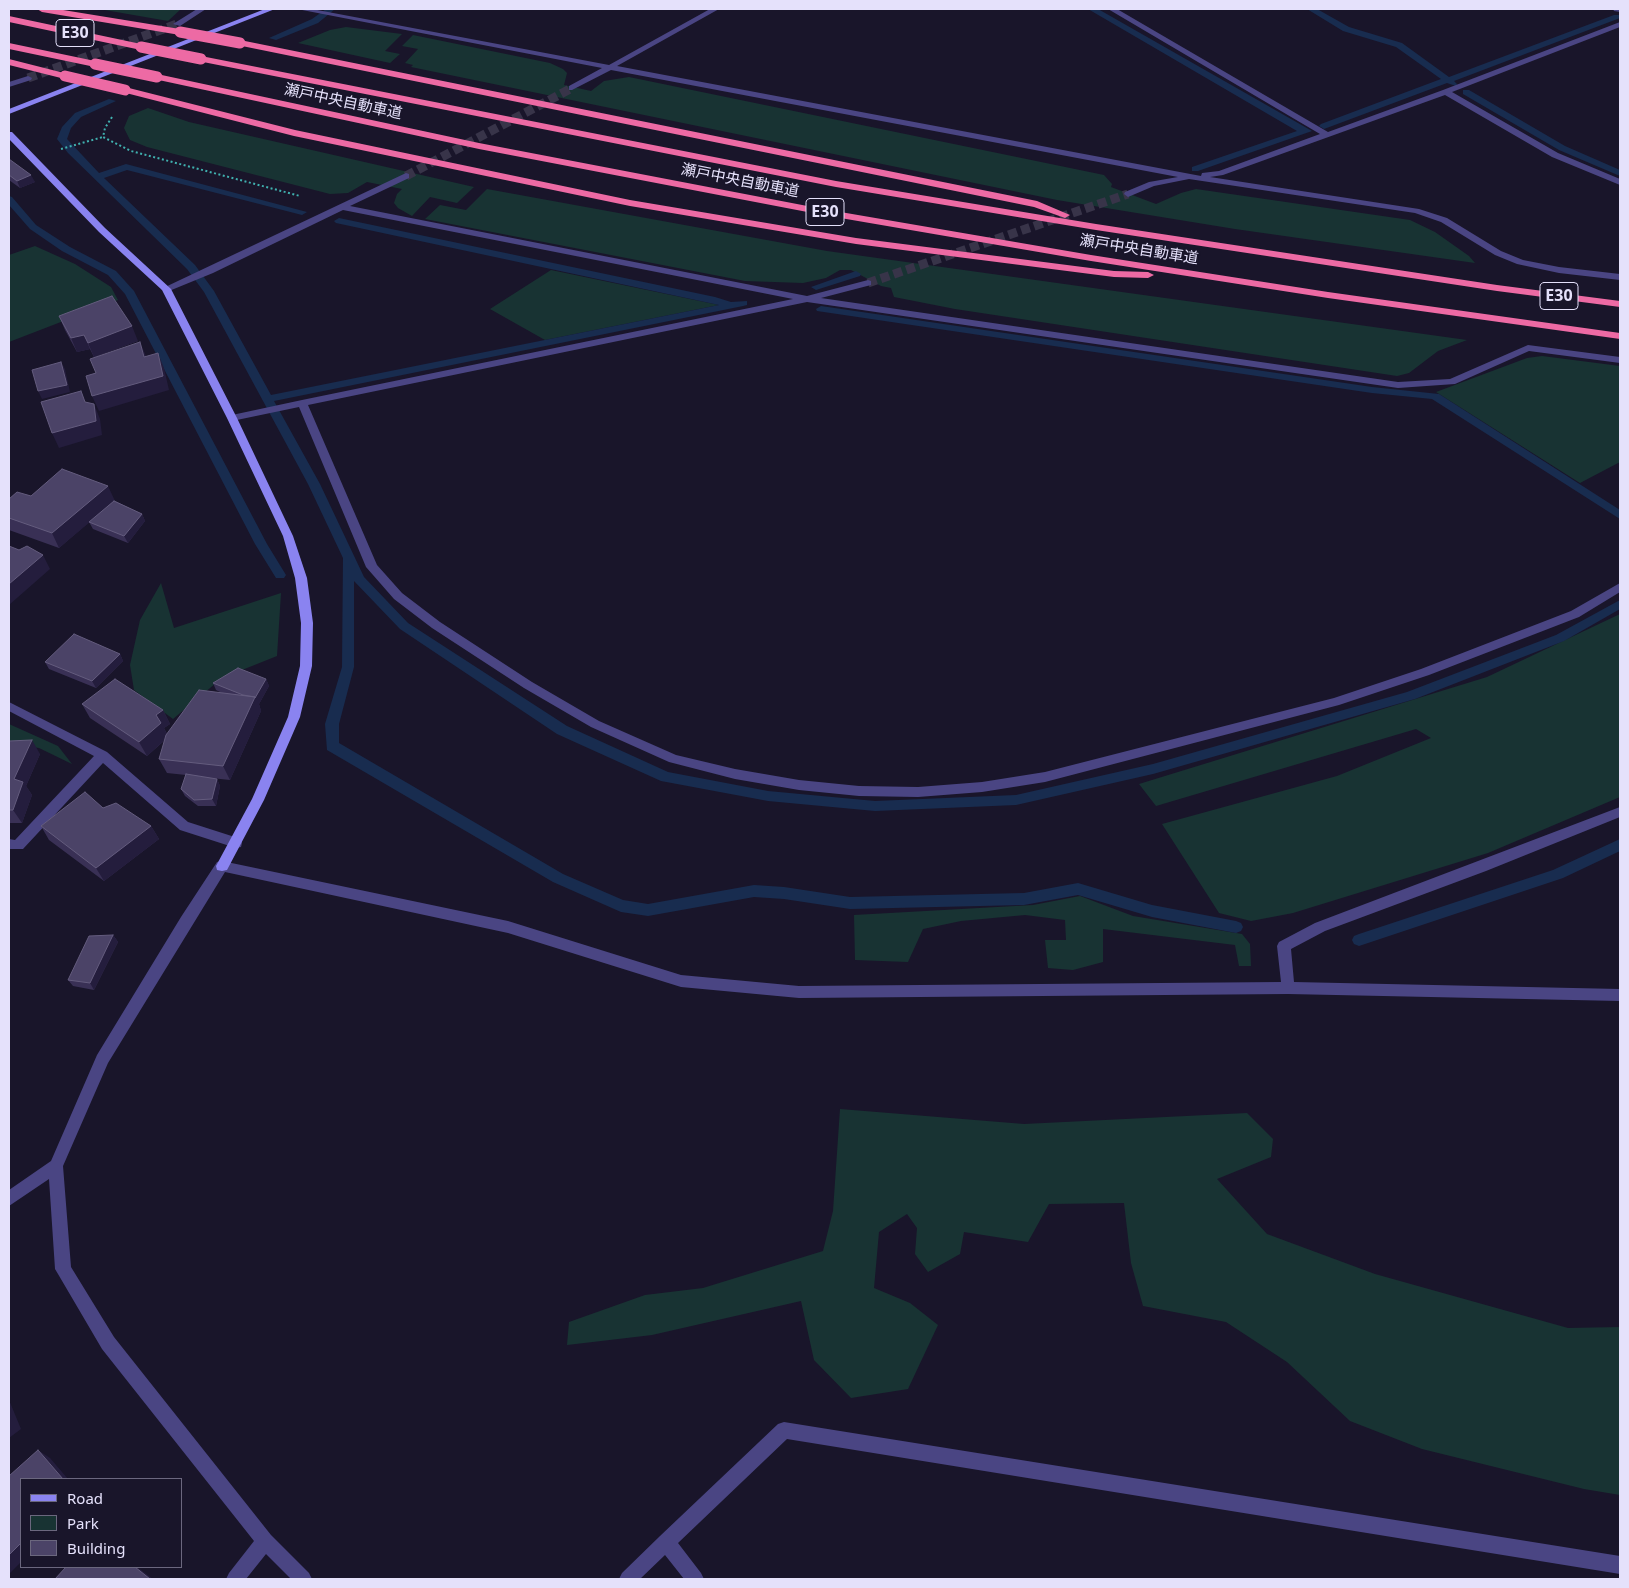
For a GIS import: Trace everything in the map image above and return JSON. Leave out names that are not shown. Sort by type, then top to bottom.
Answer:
[{"type":"highway","points":[[42,9],[178,28],[240,43],[1037,204],[1096,227]]},
{"type":"highway","name":"瀬戸中央自動車道","points":[[9,19],[498,120],[827,182],[1096,227],[1497,288],[1620,304]]},
{"type":"highway","name":"瀬戸中央自動車道","points":[[9,46],[480,146],[823,212],[1212,277],[1620,336]]},
{"type":"highway","points":[[9,62],[397,156],[630,203],[856,241],[1094,272],[1212,277]]},
{"type":"street","points":[[178,28],[202,9]]},
{"type":"street","points":[[9,112],[271,9]]},
{"type":"street","points":[[301,9],[1194,177],[1416,211],[1444,220],[1498,253],[1520,262],[1559,270],[1620,278]]},
{"type":"street","points":[[572,88],[612,68],[628,56],[715,9]]},
{"type":"street","points":[[1112,9],[1326,134]]},
{"type":"street","points":[[1128,194],[1152,184],[1220,173],[1446,92],[1620,24]]},
{"type":"street","points":[[9,85],[28,78]]},
{"type":"street","points":[[1446,92],[1555,155],[1620,182]]},
{"type":"street","points":[[9,134],[102,230],[166,289],[232,418],[288,536],[301,578],[307,623],[306,666],[294,717],[258,800],[236,843],[102,1059],[56,1166],[63,1269],[108,1343],[265,1541],[303,1579]]},
{"type":"street","points":[[166,289],[210,271],[406,176]]},
{"type":"street","points":[[340,207],[807,299],[1398,385],[1452,382],[1528,348],[1620,360]]},
{"type":"street","points":[[232,418],[807,299],[868,283]]},
{"type":"street","points":[[302,403],[372,567],[398,596],[436,625],[520,680],[595,724],[674,760],[735,774],[799,785],[859,791],[918,792],[982,787],[1046,777],[1198,739],[1344,699],[1502,644],[1574,614],[1620,587]]},
{"type":"street","points":[[9,706],[103,755],[184,826],[236,843]]},
{"type":"street","points":[[9,844],[18,845],[103,755]]},
{"type":"street","points":[[1288,988],[1284,946],[1320,927],[1481,867],[1620,812]]},
{"type":"street","points":[[222,866],[508,927],[681,981],[799,992],[1288,988],[1620,994]]},
{"type":"street","points":[[9,1199],[56,1166]]},
{"type":"street","points":[[628,1579],[784,1430],[1620,1565]]},
{"type":"street","points":[[236,1579],[265,1541]]},
{"type":"street","points":[[666,1542],[695,1579]]},
{"type":"path","points":[[104,136],[111,117],[118,114]]},
{"type":"path","points":[[57,150],[104,136]]},
{"type":"path","points":[[104,136],[112,143],[131,151],[340,207]]},
{"type":"green space","points":[[99,9],[181,9],[168,21]]},
{"type":"green space","points":[[346,27],[402,34],[385,51],[400,54],[390,63],[298,43],[330,30]]},
{"type":"green space","points":[[413,35],[550,63],[567,73],[564,85],[591,91],[604,81],[629,77],[1104,175],[1112,184],[1111,187],[1156,204],[1181,193],[1196,189],[1410,220],[1435,232],[1469,256],[1475,263],[1235,229],[1057,200],[411,67],[413,65],[405,63],[418,49],[402,46]]},
{"type":"green space","points":[[148,108],[189,122],[474,187],[457,203],[430,197],[412,216],[398,208],[394,203],[397,194],[402,189],[367,182],[348,193],[330,194],[147,147],[130,140],[124,128],[129,116]]},
{"type":"green space","points":[[487,189],[827,251],[1467,340],[1438,351],[1409,373],[1397,376],[955,309],[894,297],[891,288],[881,286],[851,270],[840,270],[826,278],[803,283],[745,281],[425,219],[440,205],[466,210]]},
{"type":"green space","points":[[35,246],[75,264],[111,287],[118,300],[9,342],[9,255]]},
{"type":"green space","points":[[551,270],[719,305],[545,340],[490,309]]},
{"type":"green space","points":[[1542,356],[1620,366],[1620,462],[1580,483],[1436,392],[1527,358]]},
{"type":"green space","points":[[161,583],[174,628],[281,593],[277,656],[222,678],[173,719],[134,690],[130,665],[140,620]]},
{"type":"green space","points":[[1620,614],[1620,797],[1488,853],[1293,913],[1251,921],[1219,913],[1162,824],[1337,776],[1431,738],[1416,729],[1156,806],[1139,784],[1487,677]]},
{"type":"green space","points":[[9,724],[58,746],[72,764],[39,748],[9,743]]},
{"type":"green space","points":[[1080,896],[1133,916],[1242,934],[1250,944],[1251,966],[1239,966],[1235,945],[1103,929],[1103,962],[1073,970],[1048,968],[1045,940],[1066,940],[1065,920],[1025,915],[961,921],[923,929],[908,962],[855,960],[854,915],[1033,905]]},
{"type":"green space","points":[[840,1109],[1024,1124],[1247,1113],[1273,1139],[1271,1157],[1217,1179],[1267,1234],[1375,1274],[1568,1328],[1620,1327],[1620,1495],[1584,1489],[1422,1449],[1350,1421],[1287,1362],[1226,1322],[1143,1306],[1131,1263],[1124,1203],[1049,1204],[1028,1242],[964,1232],[960,1254],[928,1272],[915,1254],[917,1228],[907,1214],[879,1232],[874,1288],[910,1303],[938,1325],[908,1389],[851,1398],[814,1360],[801,1301],[652,1335],[567,1345],[569,1322],[645,1295],[703,1288],[823,1251],[833,1211]]},
{"type":"building","points":[[9,159],[31,175],[17,181],[9,175]]},
{"type":"building","points":[[112,296],[132,326],[88,343],[84,335],[71,338],[59,316]]},
{"type":"building","points":[[140,342],[144,357],[158,353],[163,376],[92,396],[86,376],[96,373],[90,359]]},
{"type":"building","points":[[61,362],[67,385],[38,391],[32,370]]},
{"type":"building","points":[[81,391],[85,402],[94,404],[96,421],[52,433],[41,402]]},
{"type":"building","points":[[62,469],[108,486],[52,533],[9,518],[9,499],[17,492],[31,496]]},
{"type":"building","points":[[114,501],[142,514],[124,536],[89,522]]},
{"type":"building","points":[[9,546],[19,550],[27,546],[43,555],[9,584]]},
{"type":"building","points":[[74,634],[120,654],[92,681],[45,662]]},
{"type":"building","points":[[238,668],[266,679],[255,698],[213,683]]},
{"type":"building","points":[[115,679],[163,710],[156,715],[161,723],[139,742],[82,704]]},
{"type":"building","points":[[199,690],[255,697],[223,766],[159,759],[166,735]]},
{"type":"building","points":[[32,740],[14,779],[23,782],[13,810],[9,810],[9,741]]},
{"type":"building","points":[[186,774],[217,779],[212,799],[194,800],[181,789]]},
{"type":"building","points":[[85,792],[103,808],[116,803],[151,826],[96,868],[41,826]]},
{"type":"building","points":[[113,935],[90,983],[68,980],[89,936]]},
{"type":"building","points":[[38,1450],[62,1478],[20,1478],[20,1544],[9,1555],[9,1476]]},
{"type":"building","points":[[65,1568],[136,1568],[150,1579],[55,1579]]},
{"type":"waterway","points":[[273,38],[315,21],[331,9]]},
{"type":"waterway","points":[[1092,9],[1304,132]]},
{"type":"waterway","points":[[1311,9],[1346,29],[1399,45],[1448,80]]},
{"type":"waterway","points":[[1448,80],[1617,17]]},
{"type":"waterway","points":[[1324,126],[1448,80]]},
{"type":"waterway","points":[[1448,80],[1453,84]]},
{"type":"waterway","points":[[1466,92],[1562,148],[1620,173]]},
{"type":"waterway","points":[[112,101],[78,115],[67,127],[62,139],[71,151],[191,267],[209,291],[268,399]]},
{"type":"waterway","points":[[1195,169],[1307,131]]},
{"type":"waterway","points":[[98,177],[126,167],[302,212]]},
{"type":"waterway","points":[[9,199],[33,227],[66,249],[112,273],[130,293],[261,544],[280,575]]},
{"type":"waterway","points":[[339,221],[715,300],[729,305]]},
{"type":"waterway","points":[[816,287],[856,274]]},
{"type":"waterway","points":[[268,399],[743,303]]},
{"type":"waterway","points":[[821,309],[1372,390],[1435,396],[1620,515]]},
{"type":"waterway","points":[[268,399],[314,484],[359,579],[404,626],[562,730],[666,777],[768,796],[875,806],[1016,800],[1153,769],[1410,696],[1560,638],[1620,604]]},
{"type":"waterway","points":[[348,560],[348,667],[332,724],[332,746],[558,878],[621,906],[648,910],[754,891],[784,893],[850,903],[1024,899],[1078,889],[1152,911],[1236,927]]},
{"type":"waterway","points":[[1359,940],[1558,874],[1620,845]]},
{"type":"tunnel","points":[[28,78],[177,24]]},
{"type":"tunnel","points":[[406,176],[572,88]]},
{"type":"tunnel","points":[[868,283],[1128,194]]}]
